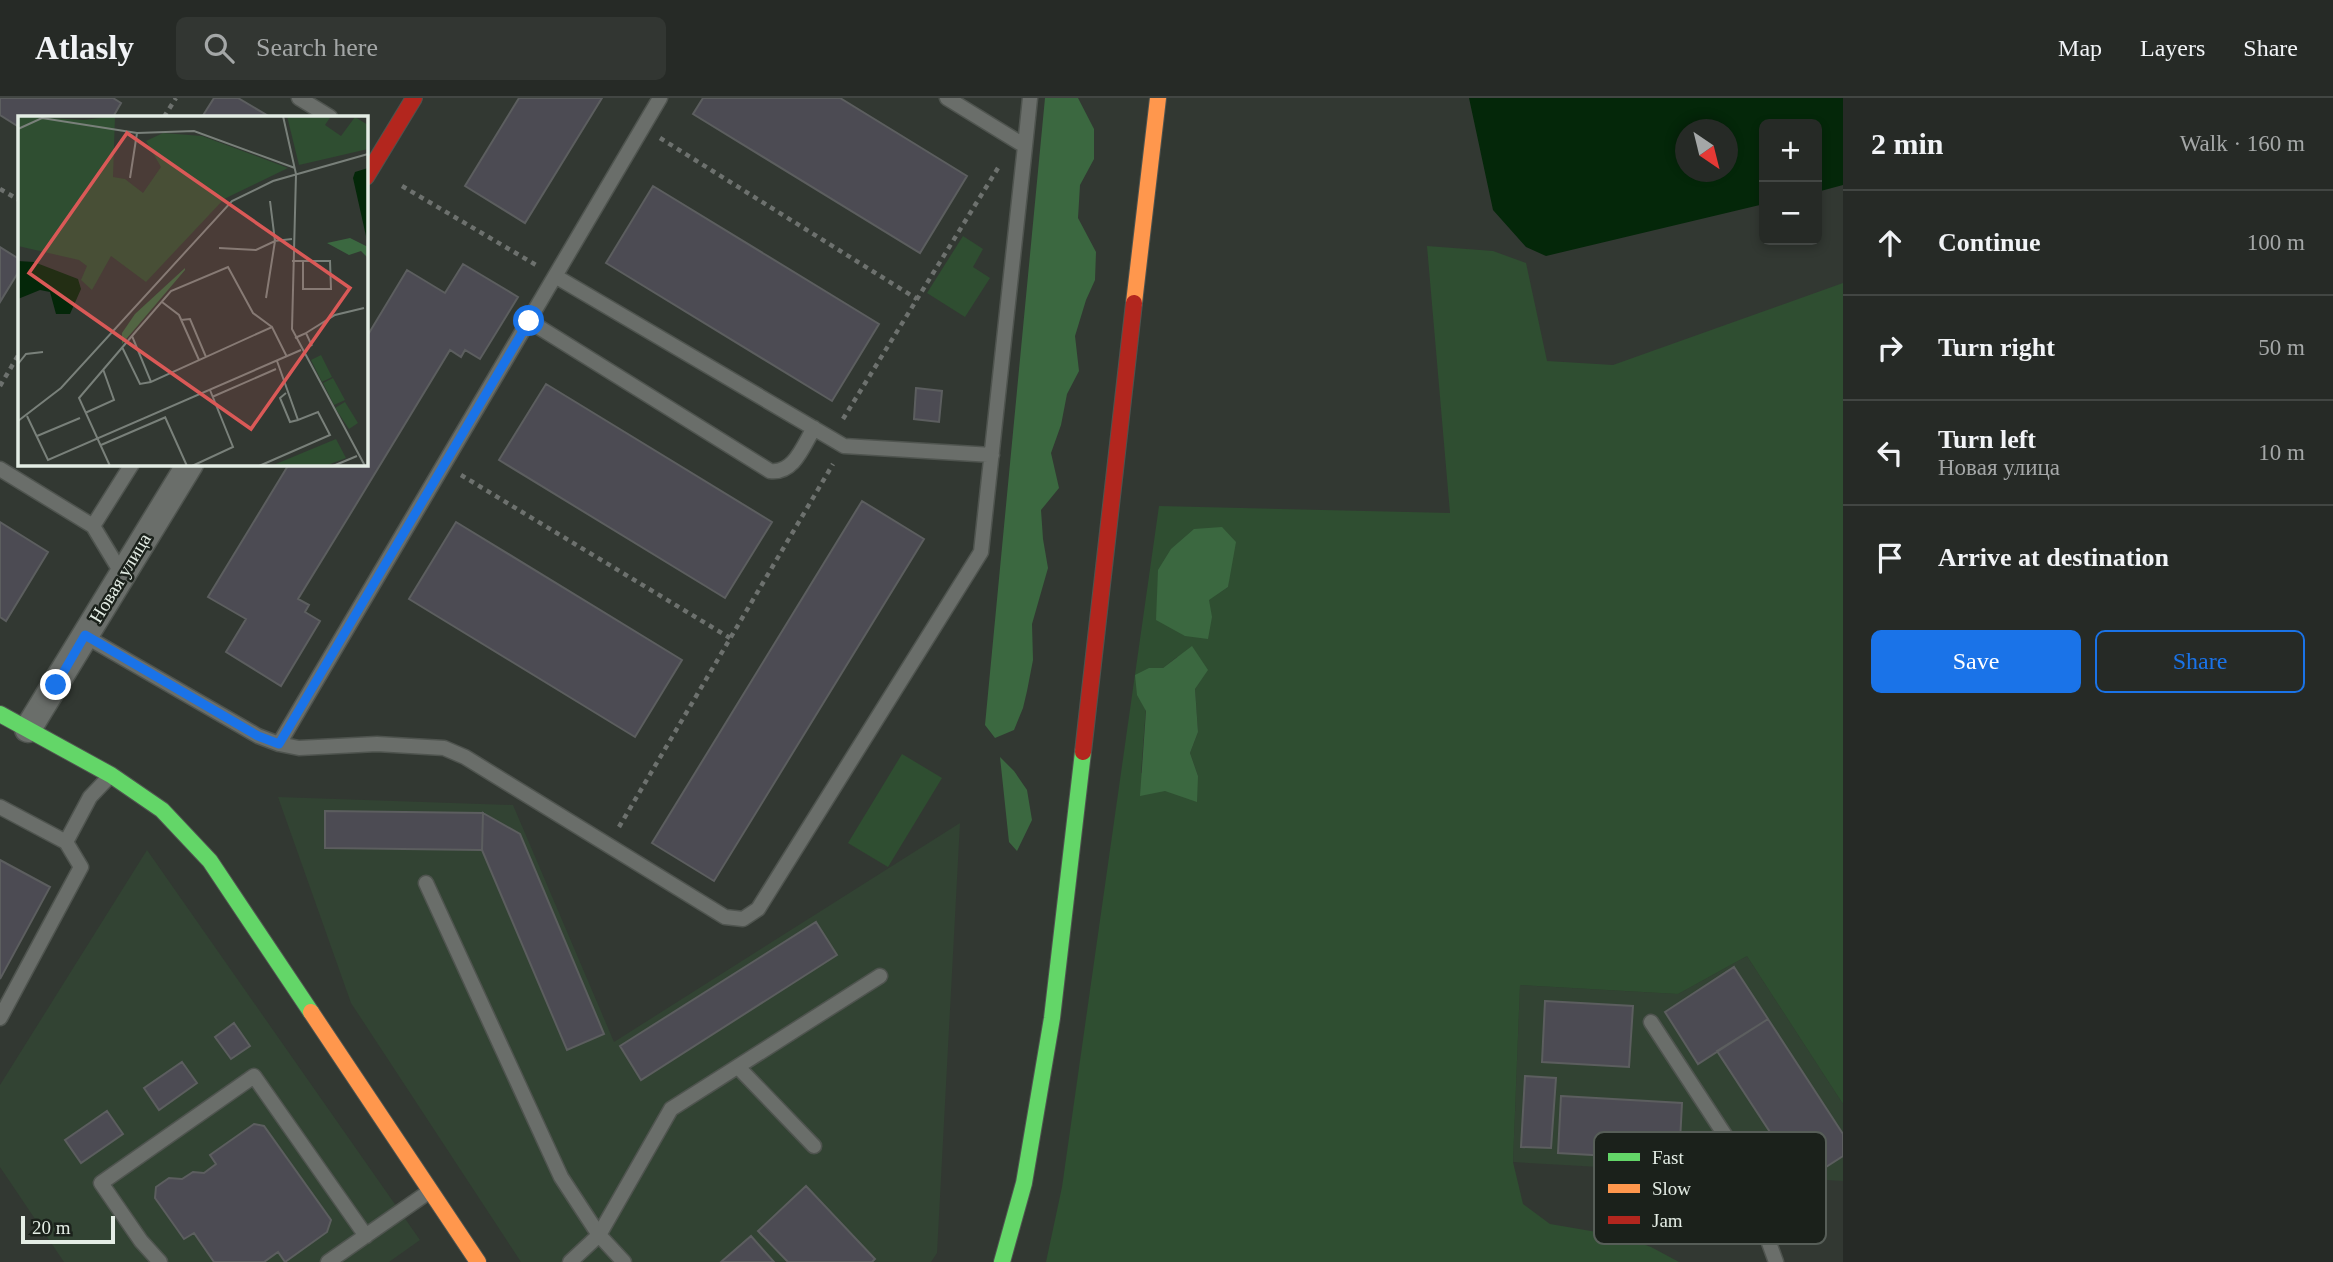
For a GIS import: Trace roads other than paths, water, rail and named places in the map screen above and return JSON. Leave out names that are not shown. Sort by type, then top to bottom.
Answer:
[{"type":"main road","points":[[368,172],[378,147],[414,98]]},
{"type":"main road","points":[[1002,1262],[1024,1183],[1052,1018],[1158,98]]},
{"type":"main road","points":[[0,714],[111,775],[162,810],[210,861],[478,1262]]},
{"type":"street","name":"Новая улица","points":[[28,729],[189,466]]},
{"type":"lane","points":[[299,98],[328,116]]},
{"type":"lane","points":[[279,744],[660,98]]},
{"type":"lane","points":[[947,98],[1020,143]]},
{"type":"lane","points":[[85,635],[258,736],[279,744],[299,748],[377,744],[443,748],[465,757],[725,917],[743,919],[758,909],[981,552],[1020,143],[1030,98]]},
{"type":"lane","points":[[555,276],[844,446],[992,455]]},
{"type":"lane","points":[[529,321],[770,471],[780,472],[790,467],[814,428]]},
{"type":"lane","points":[[93,526],[131,466]]},
{"type":"lane","points":[[0,469],[93,526],[122,574]]},
{"type":"lane","points":[[66,842],[90,797],[111,775]]},
{"type":"lane","points":[[0,807],[66,842],[82,867],[0,1018]]},
{"type":"lane","points":[[426,883],[561,1177],[600,1236],[624,1262]]},
{"type":"lane","points":[[570,1262],[600,1236],[671,1109],[880,976]]},
{"type":"lane","points":[[1651,1022],[1723,1132]]},
{"type":"lane","points":[[738,1067],[814,1146]]},
{"type":"lane","points":[[160,1262],[141,1241],[101,1183],[254,1076],[366,1236]]},
{"type":"lane","points":[[328,1262],[430,1191]]},
{"type":"lane","points":[[1769,1244],[1776,1262]]}]
